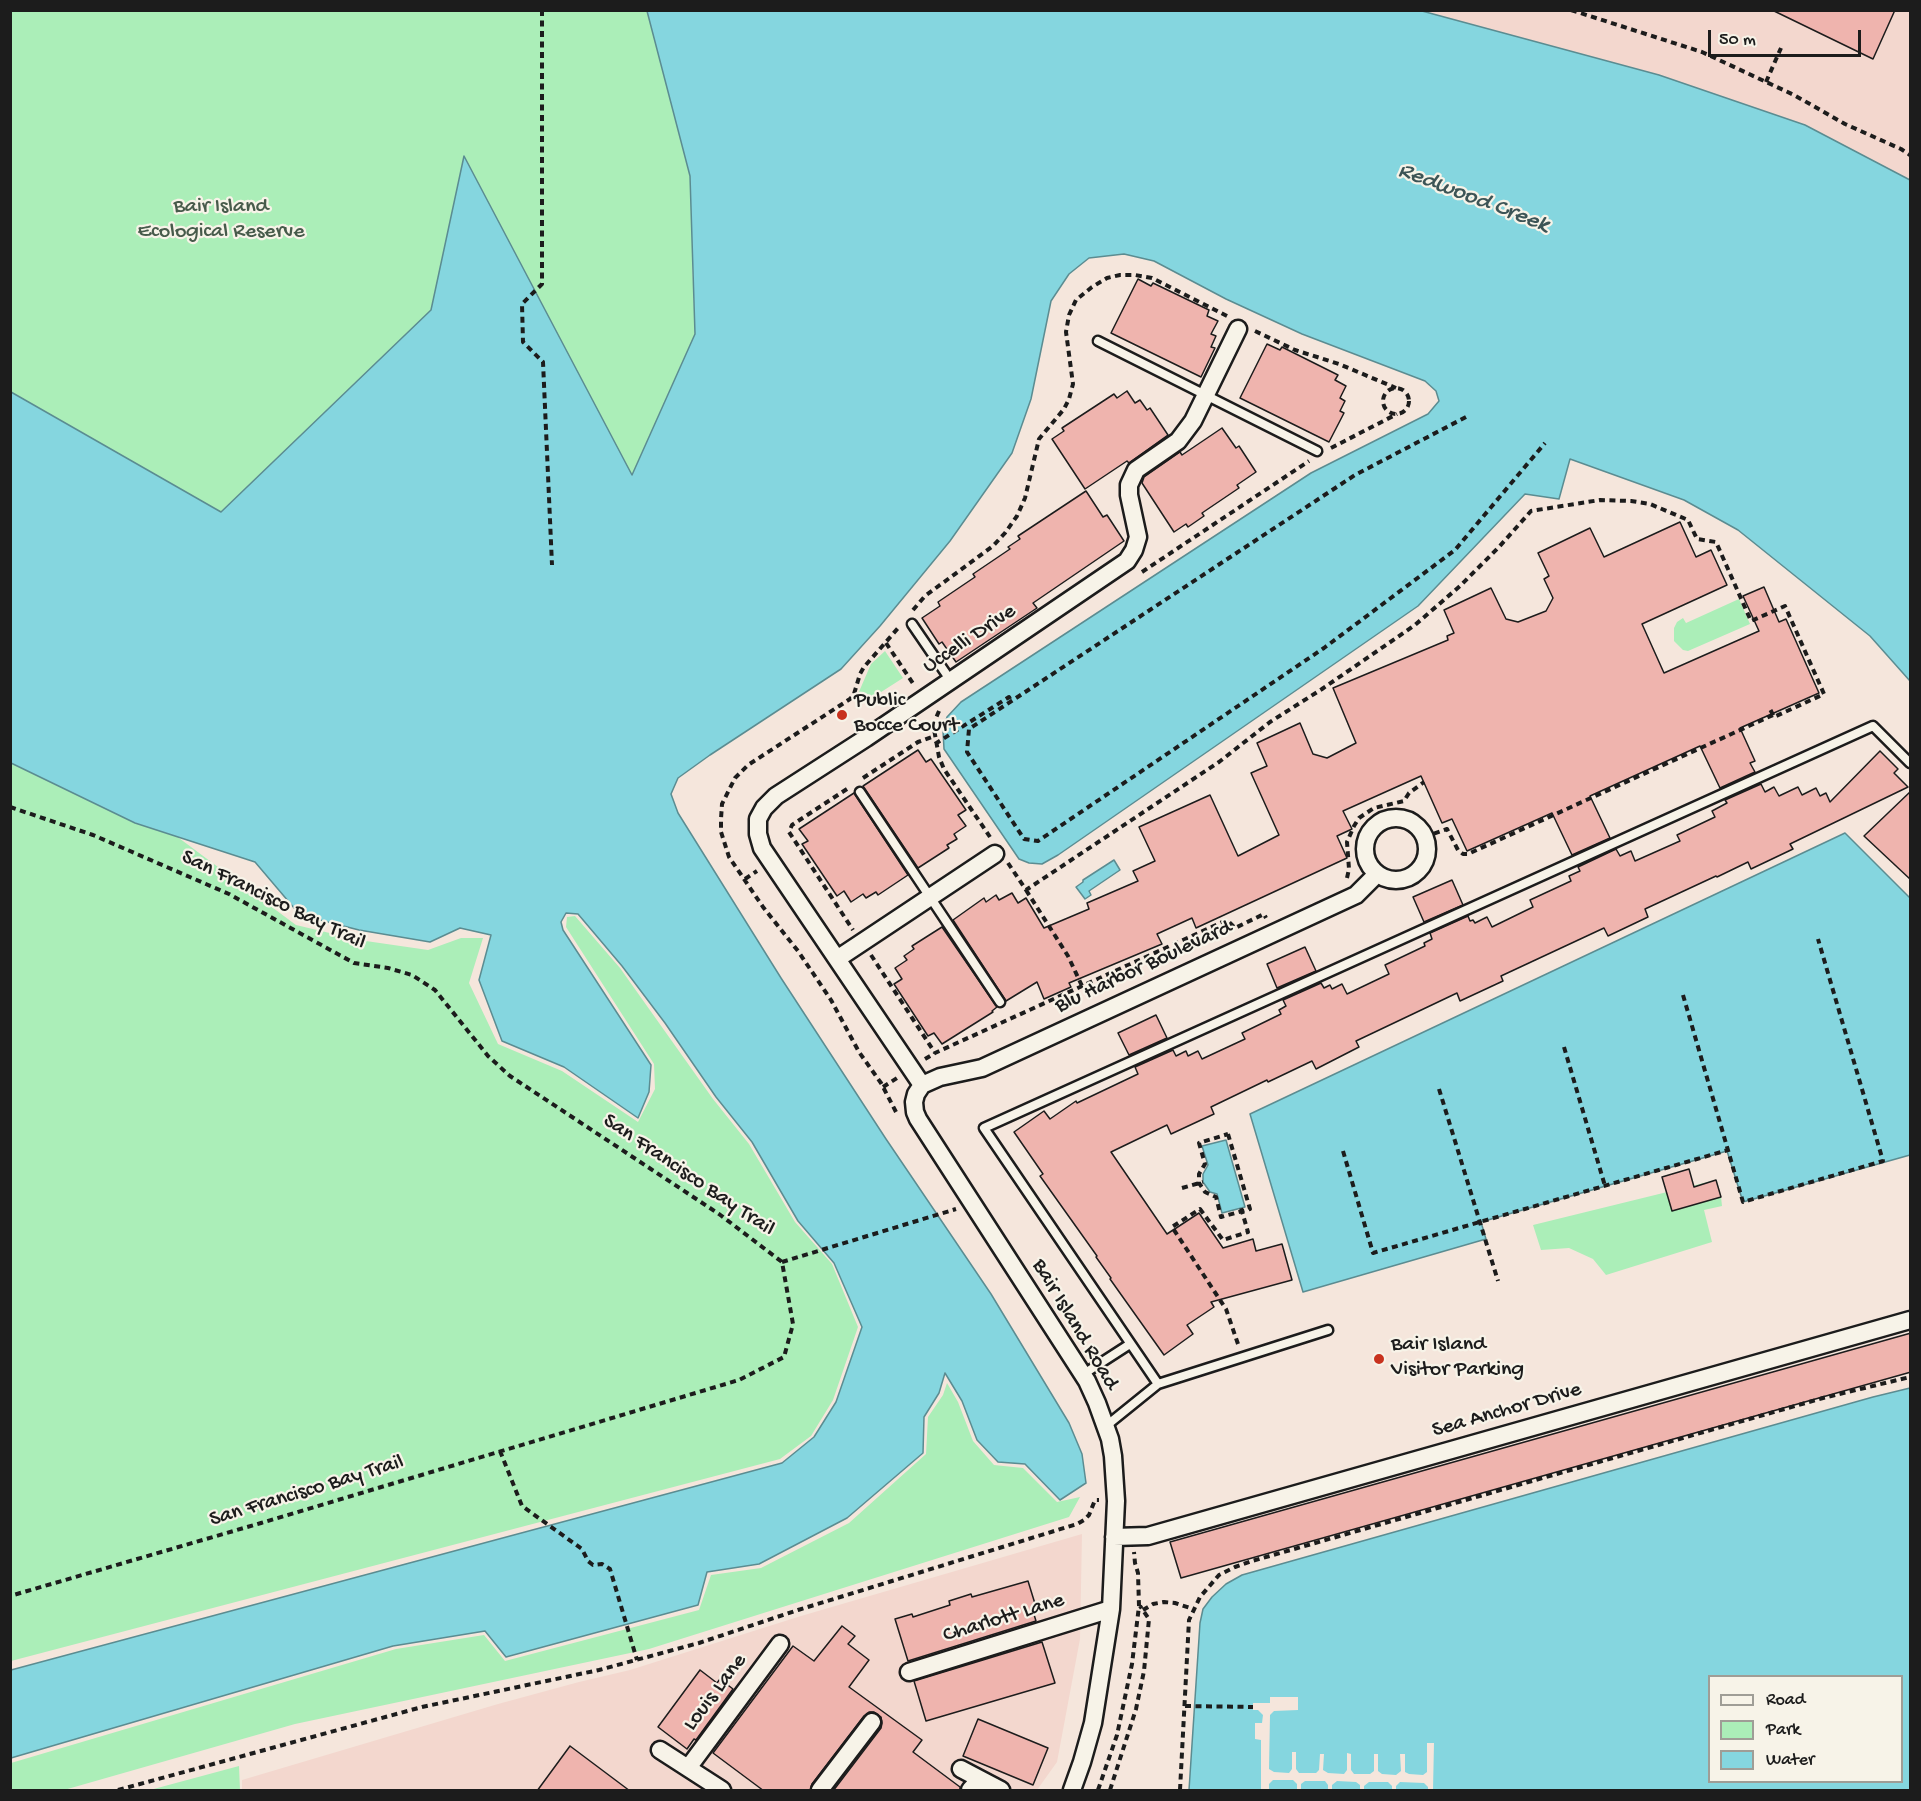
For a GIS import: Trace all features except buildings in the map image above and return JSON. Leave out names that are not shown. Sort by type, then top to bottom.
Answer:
[{"type":"street","name":"Uccelli Drive","points":[[922,1085],[762,848],[758,834],[758,819],[764,808],[777,796],[1127,561],[1138,537],[1129,495],[1129,485],[1136,470],[1178,441],[1193,422],[1240,325]]},
{"type":"street","points":[[1402,819],[1411,822],[1424,837],[1426,856],[1416,873],[1407,878],[1386,879],[1377,874],[1365,857],[1368,836],[1374,827],[1383,821],[1402,819]]},
{"type":"street","points":[[837,959],[998,852]]},
{"type":"street","name":"Blu Harbor Boulevard","points":[[922,1085],[940,1077],[982,1068],[1356,895],[1377,874]]},
{"type":"street","name":"Bair Island Road","points":[[922,1085],[914,1102],[918,1119],[1082,1375],[1106,1426],[1113,1456],[1116,1488],[1111,1609],[1093,1723],[1072,1791]]},
{"type":"street","name":"Sea Anchor Drive","points":[[1114,1537],[1148,1536],[1911,1320]]},
{"type":"street","name":"Charlott Lane","points":[[909,1672],[1111,1609]]},
{"type":"street","name":"Louis Lane","points":[[688,1768],[780,1644]]},
{"type":"street","points":[[820,1791],[872,1722]]},
{"type":"street","points":[[660,1750],[722,1791]]},
{"type":"street","points":[[961,1769],[975,1785],[1001,1791]]},
{"type":"lane","points":[[1098,341],[1316,454]]},
{"type":"lane","points":[[908,622],[951,681]]},
{"type":"lane","points":[[1158,1384],[984,1128],[1873,726],[1911,763]]},
{"type":"lane","points":[[860,792],[1000,1002]]},
{"type":"lane","points":[[1106,1426],[1158,1384],[1328,1330]]},
{"type":"lane","points":[[1082,1375],[1130,1344]]},
{"type":"path","points":[[542,10],[542,284],[522,304],[523,342],[543,362],[552,565]]},
{"type":"path","points":[[1571,10],[1702,52],[1794,95],[1845,124],[1901,148],[1911,155]]},
{"type":"path","points":[[1766,82],[1781,48]]},
{"type":"path","points":[[910,613],[925,596],[993,546],[1017,516],[1025,498],[1039,439],[1064,409],[1069,399],[1072,384],[1066,332],[1069,315],[1076,300],[1107,279],[1135,274],[1152,278],[1240,325],[1295,350],[1339,364],[1396,388],[1407,395],[1409,404],[1404,411],[1327,450]]},
{"type":"path","points":[[1396,388],[1388,391],[1383,402],[1386,410],[1397,414]]},
{"type":"path","points":[[1466,417],[1355,475],[969,729],[967,752],[1024,838],[1038,841],[1324,648],[1455,550],[1545,443]]},
{"type":"path","points":[[1138,574],[1316,454]]},
{"type":"path","points":[[1026,890],[1219,762],[1270,722],[1323,690],[1415,625],[1460,586],[1531,511],[1600,500],[1650,504],[1688,520],[1696,539],[1716,542],[1751,621],[1785,606],[1824,694],[1468,854],[1463,854],[1458,850],[1447,829],[1424,837]]},
{"type":"path","points":[[899,1117],[831,1000],[729,857],[721,832],[722,804],[731,785],[748,765],[850,699],[854,694],[860,674],[873,655],[908,622]]},
{"type":"path","points":[[886,643],[917,689]]},
{"type":"path","points":[[935,744],[1009,697],[1011,701]]},
{"type":"path","points":[[941,707],[936,718],[935,744],[944,769],[1068,956],[1082,986]]},
{"type":"path","points":[[1770,709],[1773,715]]},
{"type":"path","points":[[855,932],[789,832],[792,825],[918,742],[935,736]]},
{"type":"path","points":[[1345,882],[1349,869],[1347,842],[1359,818],[1383,804],[1404,801],[1409,793],[1424,782]]},
{"type":"path","name":"San Francisco Bay Trail","points":[[10,807],[93,835],[229,894],[354,963],[388,968],[412,975],[435,990],[488,1056],[510,1076],[719,1214],[782,1262],[793,1324],[784,1357],[739,1380],[261,1524],[10,1596]]},
{"type":"path","points":[[745,879],[758,870]]},
{"type":"path","points":[[920,1063],[935,1053],[1227,920],[1235,927],[1264,914],[1268,921]]},
{"type":"path","points":[[1683,995],[1743,1202],[1883,1161],[1818,939]]},
{"type":"path","points":[[869,952],[935,1053]]},
{"type":"path","points":[[1564,1047],[1605,1186]]},
{"type":"path","points":[[883,1087],[897,1078]]},
{"type":"path","points":[[1439,1089],[1498,1281]]},
{"type":"path","points":[[1228,1134],[1250,1209],[1241,1210],[1221,1217],[1216,1197],[1205,1192],[1199,1174],[1205,1164],[1199,1143],[1228,1134]]},
{"type":"path","points":[[1343,1151],[1373,1253],[1728,1150]]},
{"type":"path","points":[[1182,1188],[1201,1183]]},
{"type":"path","points":[[782,1262],[958,1208]]},
{"type":"path","points":[[1241,1210],[1248,1232],[1222,1240],[1200,1209],[1172,1227],[1226,1309],[1242,1356]]},
{"type":"path","points":[[1180,1791],[1189,1620],[1200,1596],[1220,1575],[1252,1561],[1823,1398],[1911,1377]]},
{"type":"path","points":[[500,1452],[522,1506],[582,1549],[588,1561],[593,1565],[602,1564],[610,1569],[636,1658]]},
{"type":"path","points":[[118,1791],[422,1707],[599,1670],[636,1658],[699,1643],[1077,1524],[1089,1515],[1095,1500],[1106,1501]]},
{"type":"path","points":[[1098,1791],[1117,1735],[1132,1664],[1139,1606],[1138,1573],[1134,1549]]},
{"type":"path","points":[[1143,1610],[1164,1602],[1193,1609]]},
{"type":"path","points":[[1110,1791],[1136,1709],[1144,1671],[1149,1619],[1139,1606]]},
{"type":"path","points":[[1186,1706],[1253,1707]]},
{"type":"shaded area","points":[[1422,11],[1910,11],[1910,180],[1805,125],[1659,75]]},
{"type":"shaded area","points":[[1082,1534],[1080,1639],[1057,1762],[1037,1790],[242,1790],[242,1780],[498,1704],[630,1670],[801,1616]]},
{"type":"green space","name":"Bair Island Ecological Reserve","points":[[11,11],[705,11],[692,258],[695,334],[632,476],[221,512],[11,392]]},
{"type":"green space","points":[[1739,599],[1750,624],[1688,651],[1683,650],[1674,641],[1674,628],[1683,618],[1686,623]]},
{"type":"green space","points":[[885,651],[903,678],[864,703],[858,694],[871,664]]},
{"type":"green space","points":[[11,737],[78,763],[296,925],[359,940],[428,950],[461,938],[483,938],[469,983],[498,1044],[562,1071],[638,1122],[655,1089],[654,1064],[566,927],[567,917],[575,916],[620,968],[713,1099],[749,1144],[795,1222],[832,1264],[858,1327],[833,1400],[811,1436],[780,1459],[11,1661]]},
{"type":"green space","points":[[1716,1180],[1722,1206],[1704,1210],[1712,1242],[1606,1275],[1593,1259],[1569,1248],[1541,1250],[1533,1225]]},
{"type":"green space","points":[[947,1383],[958,1402],[973,1441],[994,1465],[1023,1468],[1057,1502],[1080,1497],[1069,1517],[649,1649],[295,1724],[64,1790],[11,1790],[11,1763],[396,1649],[484,1635],[505,1661],[699,1610],[711,1575],[761,1568],[849,1523],[926,1454],[928,1417],[943,1395]]},
{"type":"green space","points":[[239,1766],[240,1790],[150,1790]]},
{"type":"water","name":"Redwood Creek","points":[[647,11],[1422,11],[1659,75],[1805,125],[1910,180],[1910,681],[1870,636],[1738,530],[1684,500],[1570,459],[1559,499],[1525,494],[1418,606],[1058,855],[1042,864],[1019,859],[944,749],[943,731],[947,717],[961,702],[1311,473],[1428,414],[1439,401],[1436,391],[1425,381],[1302,334],[1226,299],[1154,261],[1124,254],[1089,258],[1069,274],[1051,301],[1031,399],[1012,453],[950,541],[880,626],[841,669],[678,778],[671,794],[678,813],[781,978],[991,1294],[1069,1423],[1082,1454],[1086,1483],[1060,1500],[1025,1464],[998,1462],[977,1440],[962,1401],[945,1373],[939,1393],[924,1417],[923,1453],[847,1518],[759,1564],[707,1572],[698,1605],[506,1657],[485,1631],[393,1646],[11,1758],[11,1670],[782,1463],[814,1437],[836,1402],[862,1327],[834,1263],[798,1221],[752,1142],[716,1097],[665,1023],[622,966],[578,914],[566,913],[561,922],[563,930],[651,1065],[649,1092],[638,1118],[564,1067],[502,1041],[479,980],[491,935],[460,928],[430,942],[359,930],[300,915],[255,862],[135,823],[11,763],[11,392],[221,512],[431,310],[464,156],[632,475],[695,334],[690,176]]},
{"type":"water","points":[[1845,833],[1910,898],[1910,1155],[1743,1202],[1727,1151],[1481,1222],[1486,1239],[1303,1292],[1250,1114]]},
{"type":"water","points":[[1114,860],[1120,870],[1089,891],[1091,895],[1085,899],[1076,887]]},
{"type":"water","points":[[1226,1140],[1245,1207],[1222,1213],[1217,1194],[1210,1192],[1203,1182],[1203,1174],[1208,1165],[1202,1146]]},
{"type":"water","points":[[1910,1388],[1910,1790],[1189,1790],[1200,1623],[1203,1609],[1226,1584],[1242,1575]]},
{"type":"pier","points":[[1270,1697],[1298,1697],[1298,1710],[1274,1711],[1270,1715],[1269,1769],[1274,1772],[1289,1773],[1292,1769],[1292,1752],[1296,1752],[1296,1769],[1299,1773],[1316,1773],[1319,1770],[1320,1754],[1324,1754],[1323,1770],[1328,1773],[1344,1774],[1347,1770],[1347,1753],[1351,1754],[1351,1770],[1354,1774],[1370,1774],[1374,1771],[1374,1754],[1378,1754],[1378,1771],[1382,1774],[1396,1775],[1401,1771],[1400,1754],[1405,1754],[1405,1772],[1423,1775],[1427,1772],[1427,1743],[1434,1743],[1433,1790],[1428,1790],[1424,1783],[1400,1782],[1396,1790],[1392,1790],[1388,1782],[1369,1782],[1364,1786],[1364,1790],[1360,1790],[1360,1785],[1356,1782],[1337,1781],[1332,1785],[1332,1790],[1328,1790],[1325,1781],[1305,1781],[1301,1784],[1301,1790],[1297,1790],[1297,1784],[1293,1780],[1273,1780],[1269,1784],[1269,1790],[1261,1790],[1261,1740],[1255,1739],[1255,1723],[1262,1723],[1263,1715],[1258,1710],[1253,1710],[1253,1703],[1270,1703]]},
{"type":"place","name":"Public Bocce Court","points":[[842,715]]},
{"type":"place","name":"Bair Island Visitor Parking","points":[[1379,1359]]}]
